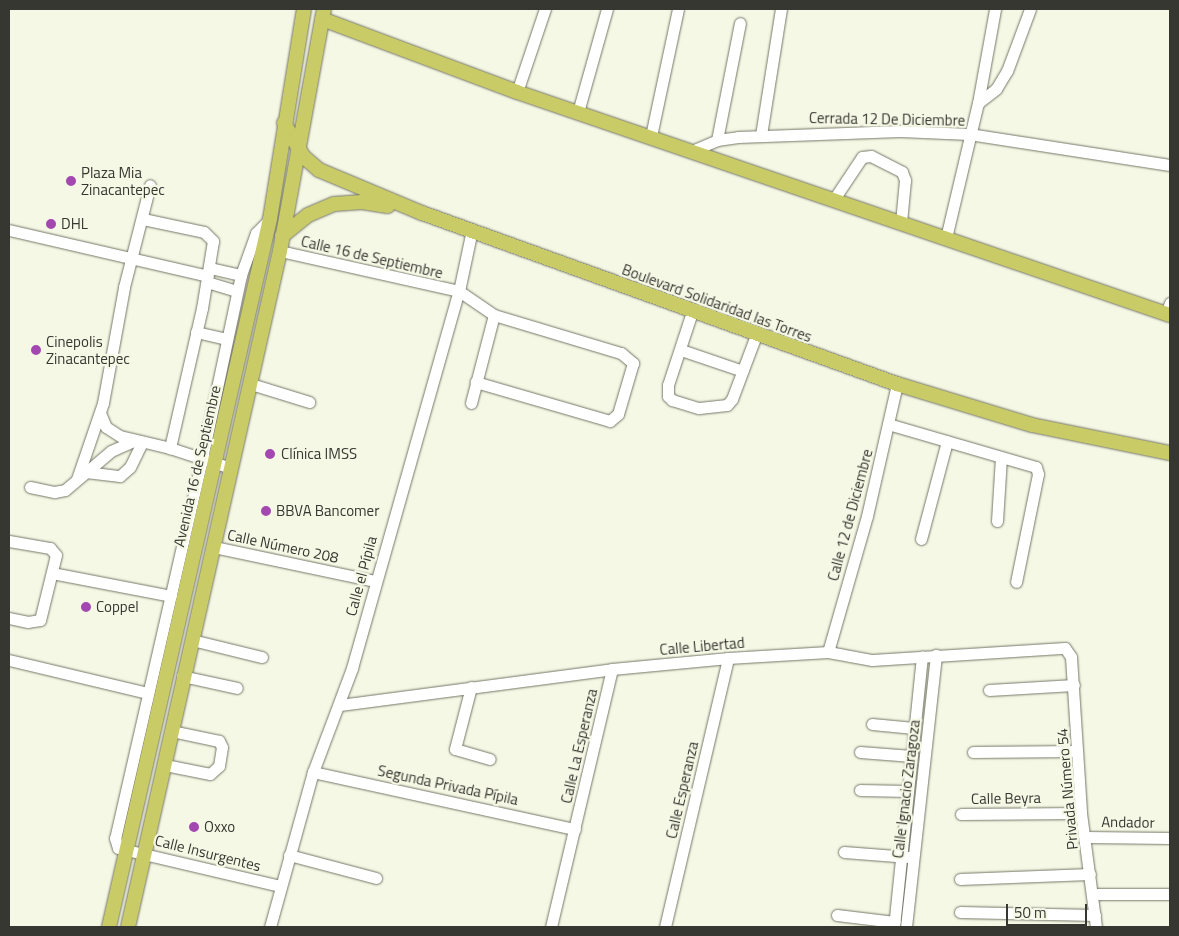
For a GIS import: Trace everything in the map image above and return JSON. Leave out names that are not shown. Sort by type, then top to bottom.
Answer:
[{"type":"main road","name":"Avenida 16 de Septiembre","points":[[109,927],[128,850],[185,586],[198,538],[209,462],[270,219],[284,123],[304,9]]},
{"type":"main road","points":[[128,927],[165,765],[182,676],[214,547],[280,251],[323,14],[517,92],[694,150],[946,238],[1169,311]]},
{"type":"main road","name":"Boulevard Solidaridad las Torres","points":[[284,123],[304,157],[331,177],[422,213],[756,335],[1002,418],[1170,454]]},
{"type":"main road","points":[[282,236],[308,215],[348,202],[422,213]]},
{"type":"street","points":[[517,92],[545,9]]},
{"type":"street","points":[[578,112],[607,9]]},
{"type":"street","points":[[651,136],[678,9]]},
{"type":"street","points":[[761,135],[781,9]]},
{"type":"street","points":[[946,238],[969,134],[978,103],[995,9]]},
{"type":"street","points":[[978,103],[996,89],[1007,71],[1030,9]]},
{"type":"street","points":[[716,140],[740,22]]},
{"type":"street","name":"Cerrada 12 De Diciembre","points":[[694,150],[716,140],[761,135],[831,131],[969,134],[1170,165]]},
{"type":"street","points":[[834,199],[862,157],[871,156],[902,172],[905,180],[901,222]]},
{"type":"street","points":[[82,476],[100,413],[122,296],[143,219],[150,185]]},
{"type":"street","points":[[143,219],[204,232],[213,241],[202,308],[170,448]]},
{"type":"street","points":[[128,850],[118,848],[115,838],[184,535],[209,462],[237,291],[253,239],[270,219]]},
{"type":"street","points":[[9,230],[132,260],[208,275],[241,274]]},
{"type":"street","name":"Calle el Pípila","points":[[270,927],[313,772],[340,705],[459,291],[472,230]]},
{"type":"street","name":"Calle 16 de Septiembre","points":[[280,251],[459,291]]},
{"type":"street","points":[[208,275],[237,291]]},
{"type":"street","points":[[459,291],[494,315],[621,353],[633,364],[616,418],[602,419],[476,382]]},
{"type":"street","points":[[692,312],[667,390],[672,400],[699,408],[722,407],[732,399],[756,335]]},
{"type":"street","points":[[471,403],[494,315]]},
{"type":"street","points":[[196,332],[228,339]]},
{"type":"street","points":[[680,350],[743,370]]},
{"type":"street","points":[[251,384],[309,402]]},
{"type":"street","name":"Calle 12 de Diciembre","points":[[828,652],[867,516],[897,384]]},
{"type":"street","points":[[100,413],[110,431],[138,442],[170,448],[231,468]]},
{"type":"street","points":[[888,424],[1036,466],[1038,474],[1016,582]]},
{"type":"street","points":[[922,540],[946,441]]},
{"type":"street","points":[[30,487],[60,492],[111,451],[138,442]]},
{"type":"street","points":[[82,476],[115,476],[126,473],[138,442]]},
{"type":"street","points":[[997,521],[1001,457]]},
{"type":"street","points":[[184,535],[198,538]]},
{"type":"street","points":[[9,541],[54,551],[52,573],[40,620],[28,622],[9,618]]},
{"type":"street","name":"Calle Número 208","points":[[214,547],[375,581]]},
{"type":"street","points":[[52,573],[171,596]]},
{"type":"street","points":[[192,640],[262,657]]},
{"type":"street","name":"Calle Libertad","points":[[340,705],[612,669],[728,658],[828,652],[872,660],[1060,647],[1068,649]]},
{"type":"street","name":"Privada Número 54","points":[[1068,649],[1074,685],[1081,813],[1096,927]]},
{"type":"street","name":"Calle Ignacio Zaragoza","points":[[906,927],[936,655]]},
{"type":"street","name":"Calle Ignacio Zaragoza","points":[[894,925],[922,656]]},
{"type":"street","name":"Calle Esperanza","points":[[664,927],[728,658]]},
{"type":"street","points":[[10,660],[148,693]]},
{"type":"street","name":"Calle La Esperanza","points":[[551,927],[576,829],[612,669]]},
{"type":"street","points":[[182,676],[237,688]]},
{"type":"street","points":[[989,690],[1074,685]]},
{"type":"street","points":[[471,687],[455,749],[490,760]]},
{"type":"street","points":[[918,690],[932,691]]},
{"type":"street","points":[[872,724],[914,728]]},
{"type":"street","points":[[165,765],[210,774],[219,766],[222,747],[219,741],[171,731]]},
{"type":"street","points":[[973,752],[1078,751]]},
{"type":"street","points":[[860,752],[912,756]]},
{"type":"street","name":"Segunda Privada Pípila","points":[[313,772],[576,829]]},
{"type":"street","points":[[860,790],[908,791]]},
{"type":"street","name":"Calle Beyra","points":[[961,814],[1081,813]]},
{"type":"street","name":"Andador","points":[[1085,836],[1170,838]]},
{"type":"street","name":"Calle Insurgentes","points":[[128,850],[280,886]]},
{"type":"street","points":[[844,852],[913,858]]},
{"type":"street","points":[[289,855],[376,878]]},
{"type":"street","points":[[960,879],[1090,874]]},
{"type":"street","points":[[1092,894],[1170,894]]},
{"type":"street","points":[[960,912],[1095,915]]},
{"type":"street","points":[[837,915],[894,925]]},
{"type":"place","name":"Plaza Mia Zinacantepec","points":[[71,181]]},
{"type":"place","name":"DHL","points":[[51,224]]},
{"type":"place","name":"Cinepolis Zinacantepec","points":[[36,350]]},
{"type":"place","name":"Clínica IMSS","points":[[270,454]]},
{"type":"place","name":"BBVA Bancomer","points":[[266,511]]},
{"type":"place","name":"Coppel","points":[[86,607]]},
{"type":"place","name":"Oxxo","points":[[194,827]]}]
